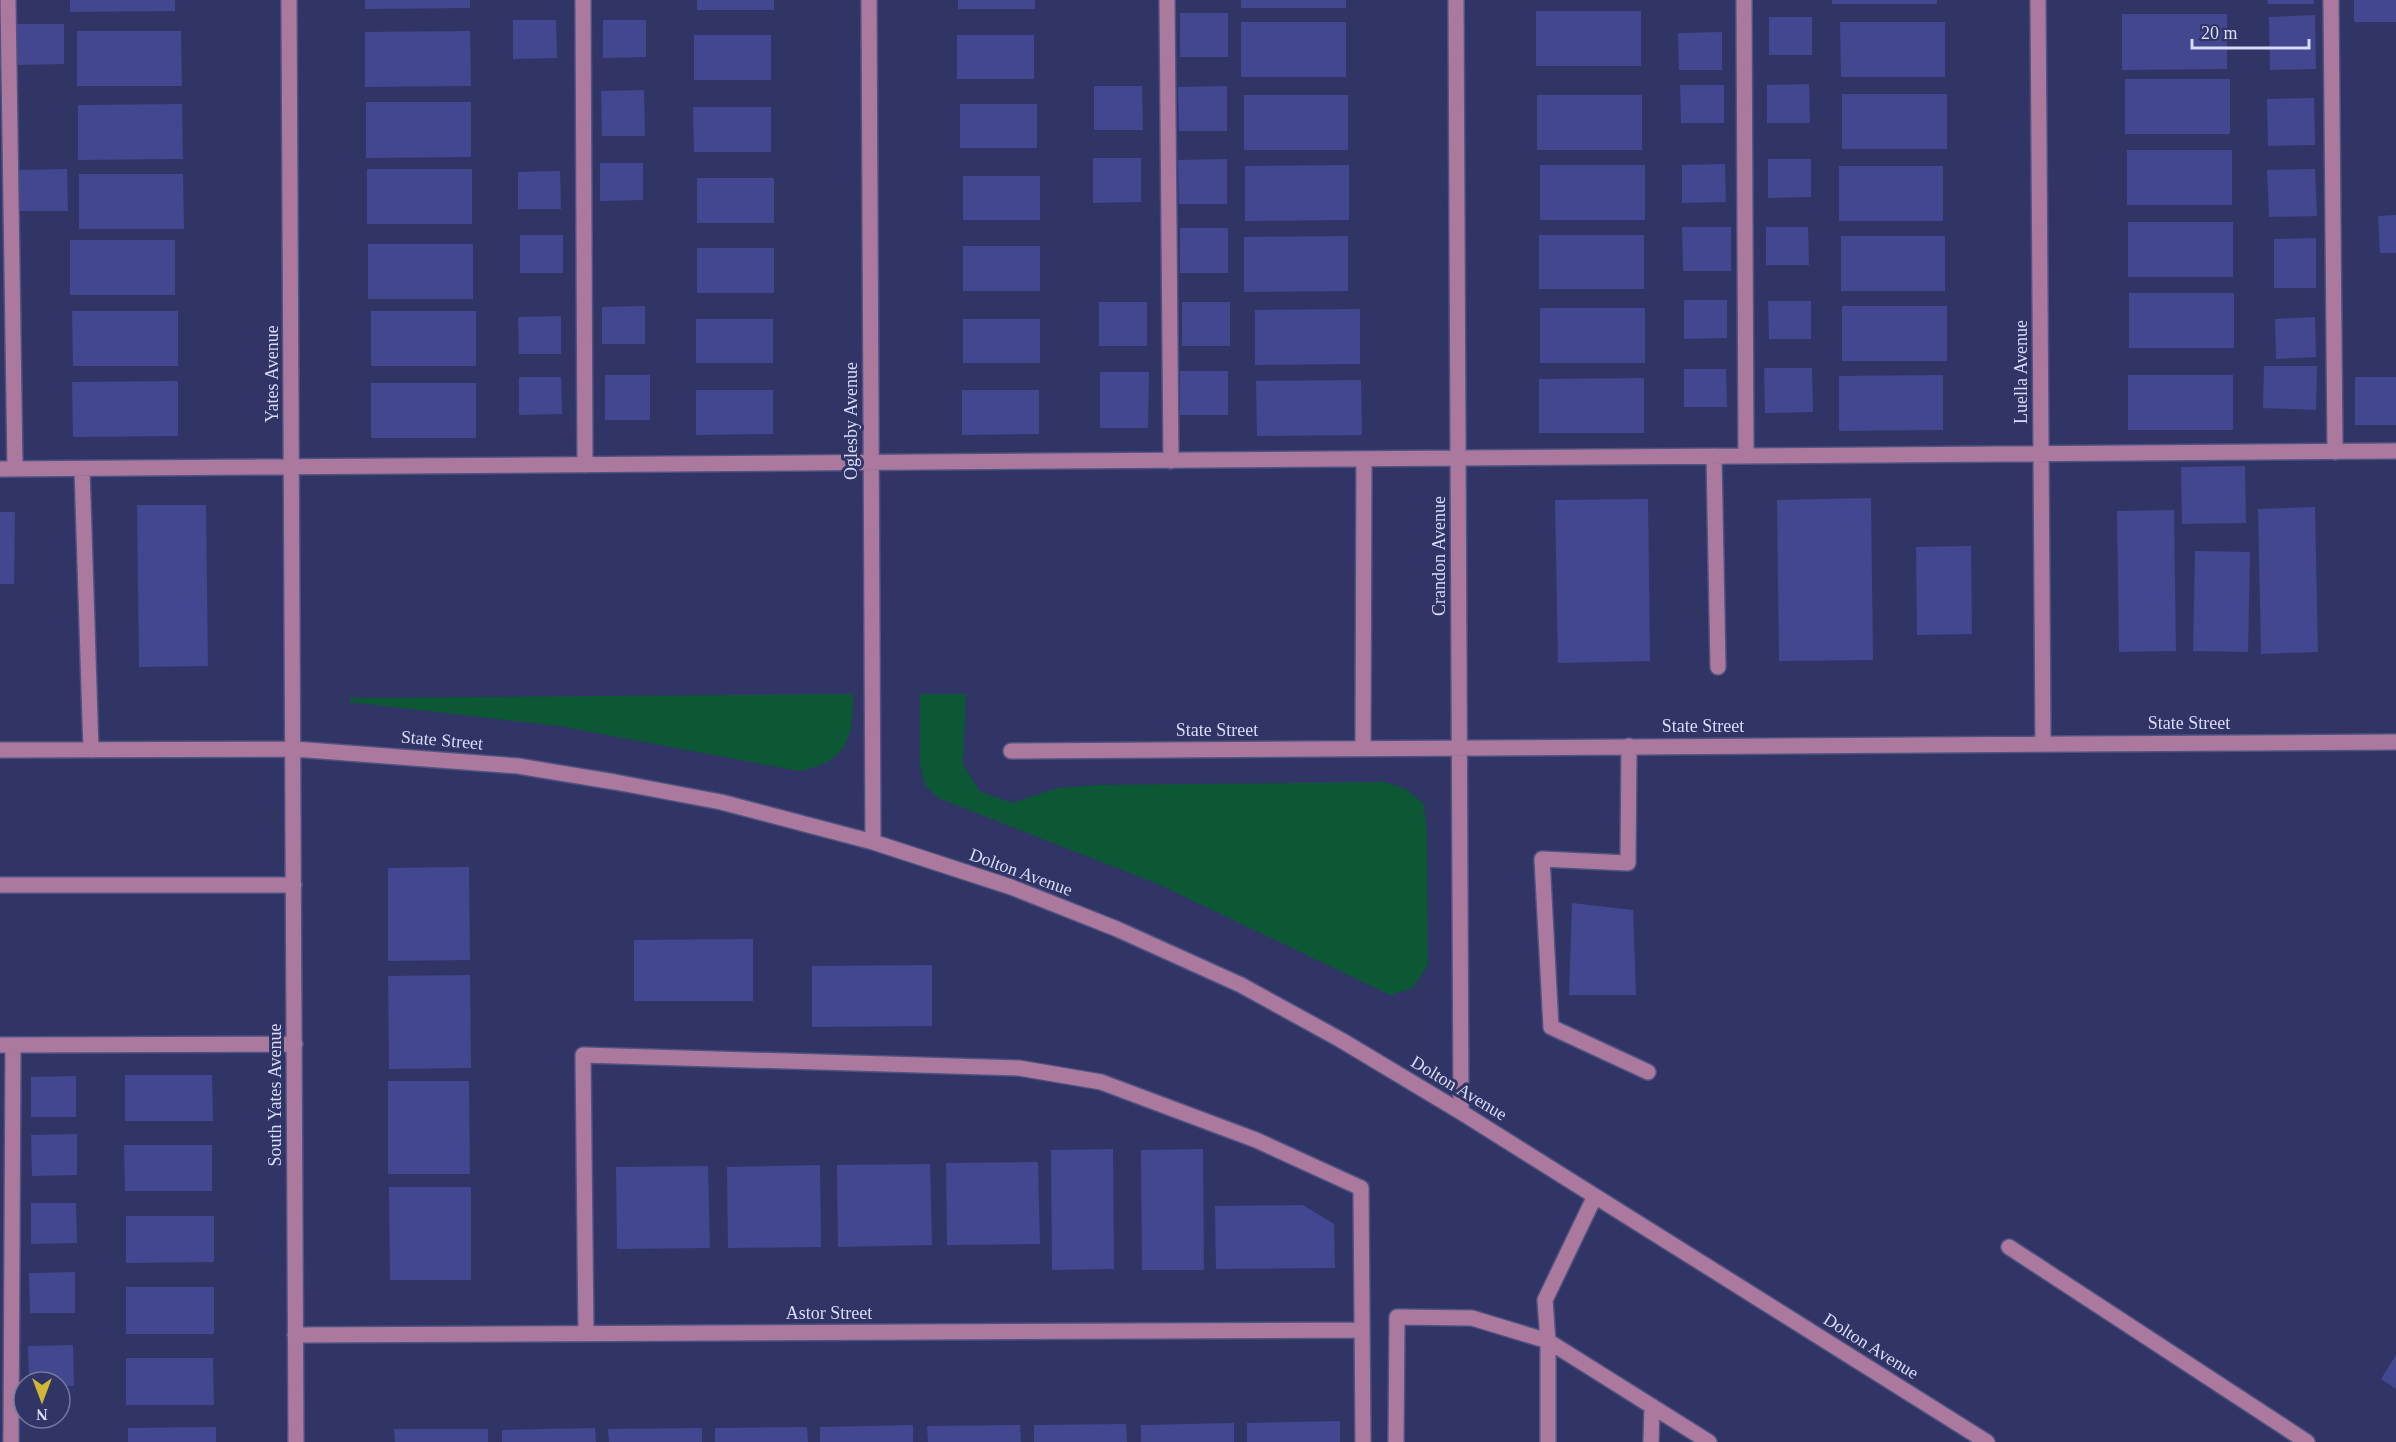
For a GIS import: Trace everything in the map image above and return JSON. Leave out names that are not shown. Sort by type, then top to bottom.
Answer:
[{"type":"street","points":[[8,0],[7,469],[2396,451]]},
{"type":"street","name":"Yates Avenue","points":[[289,0],[294,749]]},
{"type":"street","points":[[583,0],[585,465]]},
{"type":"street","name":"Oglesby Avenue","points":[[869,0],[873,842]]},
{"type":"street","points":[[1167,0],[1171,461]]},
{"type":"street","name":"Crandon Avenue","points":[[1456,0],[1461,1112]]},
{"type":"street","points":[[1744,0],[1746,456]]},
{"type":"street","name":"Luella Avenue","points":[[2038,0],[2043,744]]},
{"type":"street","points":[[2331,0],[2334,452]]},
{"type":"street","points":[[1714,456],[1718,667]]},
{"type":"street","points":[[1363,748],[1364,459]]},
{"type":"street","points":[[82,469],[91,750]]},
{"type":"street","name":"State Street","points":[[1011,751],[2396,742]]},
{"type":"street","points":[[1629,746],[1628,862],[1542,859],[1551,1028],[1648,1072]]},
{"type":"street","name":"State Street","points":[[0,750],[294,749],[518,766],[721,802],[873,842]]},
{"type":"street","name":"South Yates Avenue","points":[[294,749],[296,1442]]},
{"type":"street","name":"Dolton Avenue","points":[[873,842],[1011,887],[1117,929],[1241,985],[1341,1040],[1461,1112],[1987,1442]]},
{"type":"street","points":[[0,885],[294,885]]},
{"type":"street","points":[[11,1442],[6,1045],[294,1044]]},
{"type":"street","points":[[586,1334],[583,1055],[1018,1068],[1101,1082],[1256,1140],[1361,1188],[1363,1442]]},
{"type":"street","points":[[1548,1442],[1548,1341],[1545,1300],[1595,1196]]},
{"type":"street","points":[[2009,1247],[2307,1442]]},
{"type":"street","points":[[1396,1442],[1396,1317],[1472,1318],[1548,1341],[1709,1442]]},
{"type":"street","name":"Astor Street","points":[[296,1335],[1362,1330]]},
{"type":"street","points":[[1651,1442],[1652,1406]]},
{"type":"green space","points":[[853,694],[849,736],[844,746],[828,761],[799,771],[559,726],[349,702],[350,698]]},
{"type":"green space","points":[[920,694],[966,694],[963,764],[979,791],[1012,803],[1057,788],[1097,785],[1384,782],[1406,789],[1424,804],[1427,834],[1428,965],[1413,988],[1390,995],[1158,884],[938,798],[925,785],[920,764]]},
{"type":"building","points":[[70,0],[175,0],[175,11],[70,12]]},
{"type":"building","points":[[365,0],[470,0],[470,8],[365,9]]},
{"type":"building","points":[[697,0],[774,0],[774,10],[697,10]]},
{"type":"building","points":[[958,0],[1035,0],[1035,9],[958,9]]},
{"type":"building","points":[[1241,0],[1346,0],[1346,8],[1241,8]]},
{"type":"building","points":[[1832,0],[1937,0],[1937,4],[1832,4]]},
{"type":"building","points":[[2267,0],[2314,0],[2314,4],[2268,4]]},
{"type":"building","points":[[2354,0],[2396,0],[2396,22],[2354,22]]},
{"type":"building","points":[[1536,11],[1641,11],[1641,66],[1536,66]]},
{"type":"building","points":[[1180,13],[1228,13],[1228,57],[1180,57]]},
{"type":"building","points":[[2122,14],[2227,14],[2227,69],[2122,70]]},
{"type":"building","points":[[2315,15],[2316,69],[2270,70],[2269,17]]},
{"type":"building","points":[[1769,17],[1812,17],[1812,55],[1769,55]]},
{"type":"building","points":[[513,20],[556,20],[557,58],[513,59]]},
{"type":"building","points":[[603,20],[646,20],[646,57],[603,58]]},
{"type":"building","points":[[1241,22],[1346,22],[1346,77],[1241,77]]},
{"type":"building","points":[[1840,22],[1945,22],[1945,77],[1841,77]]},
{"type":"building","points":[[14,24],[64,24],[64,64],[14,65]]},
{"type":"building","points":[[77,31],[181,31],[182,86],[77,86]]},
{"type":"building","points":[[470,31],[471,86],[365,87],[365,32]]},
{"type":"building","points":[[1722,32],[1722,70],[1679,70],[1678,33]]},
{"type":"building","points":[[694,35],[771,35],[771,80],[694,80]]},
{"type":"building","points":[[957,35],[1034,35],[1034,79],[957,79]]},
{"type":"building","points":[[2125,79],[2230,79],[2230,134],[2125,134]]},
{"type":"building","points":[[1809,84],[1810,123],[1767,123],[1767,85]]},
{"type":"building","points":[[1680,85],[1724,85],[1724,123],[1681,123]]},
{"type":"building","points":[[1094,86],[1142,86],[1143,130],[1094,130]]},
{"type":"building","points":[[1227,86],[1227,131],[1179,131],[1178,87]]},
{"type":"building","points":[[644,90],[645,136],[602,136],[601,91]]},
{"type":"building","points":[[1842,94],[1947,94],[1947,149],[1842,149]]},
{"type":"building","points":[[1244,95],[1348,95],[1348,150],[1244,150]]},
{"type":"building","points":[[1537,95],[1642,95],[1642,150],[1537,150]]},
{"type":"building","points":[[2314,98],[2315,145],[2268,146],[2267,99]]},
{"type":"building","points":[[366,102],[471,102],[471,157],[366,158]]},
{"type":"building","points":[[182,104],[183,159],[78,160],[78,105]]},
{"type":"building","points":[[960,104],[1037,104],[1037,148],[960,148]]},
{"type":"building","points":[[693,107],[771,107],[771,152],[694,152]]},
{"type":"building","points":[[2127,150],[2232,150],[2232,205],[2127,205]]},
{"type":"building","points":[[1093,158],[1141,158],[1141,202],[1093,203]]},
{"type":"building","points":[[1227,159],[1227,204],[1179,204],[1178,160]]},
{"type":"building","points":[[1768,159],[1811,159],[1811,197],[1768,198]]},
{"type":"building","points":[[600,163],[643,163],[643,200],[600,201]]},
{"type":"building","points":[[1725,164],[1726,202],[1682,203],[1682,165]]},
{"type":"building","points":[[1349,165],[1349,220],[1245,221],[1245,166]]},
{"type":"building","points":[[1540,165],[1645,165],[1645,220],[1540,220]]},
{"type":"building","points":[[1839,166],[1943,166],[1943,221],[1839,221]]},
{"type":"building","points":[[67,169],[68,211],[18,211],[17,170]]},
{"type":"building","points":[[367,169],[472,169],[472,224],[367,224]]},
{"type":"building","points":[[2315,169],[2317,216],[2269,217],[2267,170]]},
{"type":"building","points":[[560,171],[561,209],[518,209],[518,172]]},
{"type":"building","points":[[79,174],[183,174],[184,229],[79,229]]},
{"type":"building","points":[[963,176],[1040,176],[1040,220],[963,220]]},
{"type":"building","points":[[697,178],[774,178],[774,223],[697,223]]},
{"type":"building","points":[[2396,215],[2396,253],[2380,253],[2378,216]]},
{"type":"building","points":[[2128,222],[2233,222],[2233,277],[2128,277]]},
{"type":"building","points":[[1682,227],[1731,227],[1731,271],[1683,271]]},
{"type":"building","points":[[1766,227],[1808,227],[1809,265],[1766,265]]},
{"type":"building","points":[[1180,228],[1228,228],[1228,273],[1180,273]]},
{"type":"building","points":[[520,235],[563,235],[563,273],[520,273]]},
{"type":"building","points":[[1539,235],[1644,235],[1644,289],[1539,289]]},
{"type":"building","points":[[1348,236],[1348,291],[1244,292],[1244,237]]},
{"type":"building","points":[[1841,236],[1945,236],[1945,291],[1841,291]]},
{"type":"building","points":[[2316,238],[2316,288],[2274,288],[2274,239]]},
{"type":"building","points":[[70,240],[175,240],[175,295],[70,295]]},
{"type":"building","points":[[368,244],[473,244],[473,299],[368,299]]},
{"type":"building","points":[[963,246],[1040,246],[1040,291],[963,291]]},
{"type":"building","points":[[697,248],[774,248],[774,293],[697,293]]},
{"type":"building","points":[[2129,293],[2234,293],[2234,348],[2129,348]]},
{"type":"building","points":[[1684,300],[1727,300],[1727,338],[1684,339]]},
{"type":"building","points":[[1768,301],[1811,301],[1811,339],[1769,339]]},
{"type":"building","points":[[1099,302],[1147,302],[1147,346],[1099,346]]},
{"type":"building","points":[[1182,302],[1230,302],[1230,346],[1182,346]]},
{"type":"building","points":[[645,306],[645,344],[602,344],[602,307]]},
{"type":"building","points":[[1842,306],[1947,306],[1947,361],[1842,361]]},
{"type":"building","points":[[1540,308],[1645,308],[1645,363],[1540,363]]},
{"type":"building","points":[[1360,309],[1360,364],[1255,365],[1255,310]]},
{"type":"building","points":[[72,311],[178,311],[178,366],[73,366]]},
{"type":"building","points":[[371,311],[476,311],[476,366],[371,366]]},
{"type":"building","points":[[561,316],[561,354],[519,354],[518,317]]},
{"type":"building","points":[[2315,317],[2316,357],[2276,359],[2275,319]]},
{"type":"building","points":[[696,319],[773,319],[773,363],[696,363]]},
{"type":"building","points":[[963,319],[1040,319],[1040,363],[963,363]]},
{"type":"building","points":[[2264,366],[2317,366],[2316,410],[2263,408]]},
{"type":"building","points":[[1764,368],[1812,368],[1813,412],[1765,413]]},
{"type":"building","points":[[1684,369],[1726,369],[1727,407],[1684,407]]},
{"type":"building","points":[[1180,371],[1228,371],[1228,415],[1180,415]]},
{"type":"building","points":[[1100,372],[1149,372],[1148,428],[1100,428]]},
{"type":"building","points":[[605,375],[650,375],[650,420],[605,420]]},
{"type":"building","points":[[1943,375],[1943,430],[1839,431],[1839,376]]},
{"type":"building","points":[[2128,375],[2233,375],[2233,430],[2128,430]]},
{"type":"building","points":[[519,377],[561,377],[562,414],[519,415]]},
{"type":"building","points":[[2355,377],[2396,377],[2396,425],[2355,425]]},
{"type":"building","points":[[1644,378],[1644,433],[1539,433],[1539,379]]},
{"type":"building","points":[[1361,380],[1362,435],[1257,436],[1256,381]]},
{"type":"building","points":[[178,381],[178,436],[73,437],[72,382]]},
{"type":"building","points":[[371,383],[476,383],[476,438],[371,438]]},
{"type":"building","points":[[696,390],[773,390],[773,434],[696,435]]},
{"type":"building","points":[[962,390],[1039,390],[1039,434],[962,435]]},
{"type":"building","points":[[2245,466],[2246,523],[2182,524],[2181,467]]},
{"type":"building","points":[[1871,498],[1873,660],[1779,661],[1777,500]]},
{"type":"building","points":[[1648,499],[1650,661],[1558,663],[1555,500]]},
{"type":"building","points":[[137,505],[206,505],[208,666],[139,667]]},
{"type":"building","points":[[2315,507],[2318,652],[2261,654],[2258,509]]},
{"type":"building","points":[[2174,510],[2176,651],[2119,652],[2117,511]]},
{"type":"building","points":[[0,512],[15,512],[14,584],[0,584]]},
{"type":"building","points":[[1971,546],[1972,634],[1917,635],[1916,547]]},
{"type":"building","points":[[2195,551],[2250,552],[2248,652],[2193,651]]},
{"type":"building","points":[[469,867],[470,960],[388,961],[388,868]]},
{"type":"building","points":[[1572,903],[1633,910],[1636,995],[1569,995]]},
{"type":"building","points":[[753,939],[753,1001],[634,1001],[634,940]]},
{"type":"building","points":[[932,965],[932,1026],[812,1027],[812,966]]},
{"type":"building","points":[[470,975],[471,1068],[389,1069],[388,976]]},
{"type":"building","points":[[125,1075],[212,1075],[213,1121],[125,1121]]},
{"type":"building","points":[[76,1076],[76,1117],[31,1117],[31,1077]]},
{"type":"building","points":[[388,1081],[469,1081],[470,1174],[388,1174]]},
{"type":"building","points":[[77,1134],[77,1175],[32,1176],[31,1135]]},
{"type":"building","points":[[124,1145],[212,1145],[212,1191],[125,1191]]},
{"type":"building","points":[[1113,1149],[1114,1269],[1052,1270],[1051,1150]]},
{"type":"building","points":[[1203,1149],[1204,1270],[1142,1270],[1141,1150]]},
{"type":"building","points":[[1038,1162],[1040,1244],[947,1245],[946,1163]]},
{"type":"building","points":[[930,1164],[932,1245],[838,1247],[837,1165]]},
{"type":"building","points":[[820,1165],[821,1247],[728,1248],[727,1167]]},
{"type":"building","points":[[708,1166],[710,1248],[617,1249],[616,1167]]},
{"type":"building","points":[[389,1187],[471,1187],[471,1280],[390,1280]]},
{"type":"building","points":[[31,1203],[76,1203],[77,1243],[31,1244]]},
{"type":"building","points":[[1303,1205],[1334,1224],[1335,1268],[1216,1269],[1215,1206]]},
{"type":"building","points":[[126,1216],[214,1216],[214,1262],[126,1263]]},
{"type":"building","points":[[75,1272],[75,1313],[30,1313],[29,1273]]},
{"type":"building","points":[[126,1287],[214,1287],[214,1334],[126,1334]]},
{"type":"building","points":[[73,1345],[74,1386],[72,1386],[72,1370],[29,1370],[28,1346]]},
{"type":"building","points":[[2396,1355],[2396,1389],[2381,1379]]},
{"type":"building","points":[[126,1358],[213,1358],[214,1405],[126,1405]]},
{"type":"building","points":[[1340,1421],[1340,1442],[1247,1442],[1247,1423]]},
{"type":"building","points":[[1234,1423],[1234,1442],[1141,1442],[1141,1425]]},
{"type":"building","points":[[1126,1424],[1127,1442],[1034,1442],[1034,1425]]},
{"type":"building","points":[[913,1425],[913,1442],[820,1442],[820,1427]]},
{"type":"building","points":[[1020,1425],[1021,1442],[928,1442],[927,1426]]},
{"type":"building","points":[[216,1427],[216,1442],[128,1442],[128,1428]]},
{"type":"building","points":[[807,1427],[808,1442],[715,1442],[715,1428]]},
{"type":"building","points":[[595,1428],[596,1442],[502,1442],[502,1430]]},
{"type":"building","points":[[702,1428],[702,1442],[609,1442],[608,1429]]},
{"type":"building","points":[[394,1429],[488,1429],[488,1442],[395,1442]]}]
